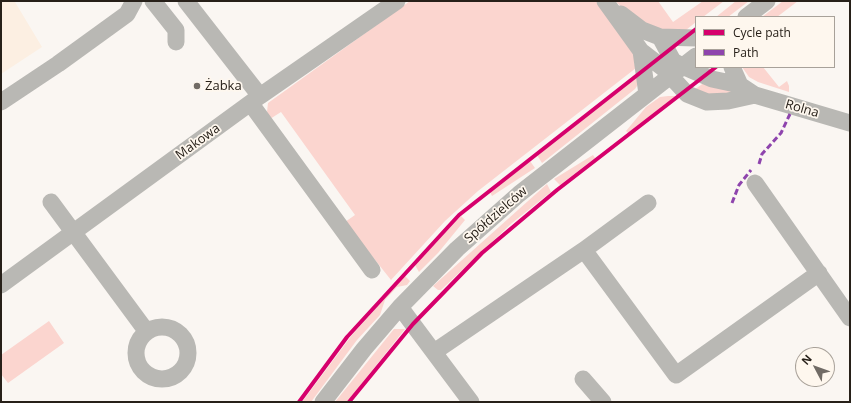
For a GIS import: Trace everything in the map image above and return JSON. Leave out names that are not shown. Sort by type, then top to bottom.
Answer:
[{"type":"street","points":[[1,102],[58,64],[127,14],[134,1]]},
{"type":"street","points":[[153,1],[176,30],[176,42]]},
{"type":"street","points":[[186,1],[256,100],[372,270]]},
{"type":"street","name":"Makowa","points":[[1,285],[256,100],[397,1]]},
{"type":"street","points":[[606,1],[641,51],[663,68],[676,71],[673,61],[660,37]]},
{"type":"street","points":[[606,1],[628,21],[642,30],[660,37],[695,38]]},
{"type":"street","points":[[747,16],[767,1]]},
{"type":"street","points":[[641,51],[647,94]]},
{"type":"street","name":"Spółdzielców","points":[[323,402],[364,349],[400,307],[487,221],[545,173],[695,57]]},
{"type":"street","points":[[732,68],[740,86]]},
{"type":"street","name":"Rolna","points":[[676,71],[740,86],[755,95],[850,123]]},
{"type":"street","name":"Rolna","points":[[676,71],[687,94],[707,102],[728,101],[755,95]]},
{"type":"street","points":[[755,183],[819,273],[845,299],[850,318]]},
{"type":"street","points":[[51,202],[147,332]]},
{"type":"street","points":[[434,352],[584,250],[648,203]]},
{"type":"street","points":[[584,250],[676,375],[819,273]]},
{"type":"street","points":[[400,307],[471,402]]},
{"type":"street","points":[[583,379],[603,402]]},
{"type":"shaded area","points":[[1,1],[16,1],[15,2],[42,47],[1,74]]},
{"type":"shaded area","points":[[410,1],[596,1],[631,47],[637,59],[634,62],[636,68],[478,191],[445,221],[391,280],[345,222],[355,215],[281,112],[270,119],[267,112],[268,103]]},
{"type":"shaded area","points":[[615,1],[658,1],[673,22],[703,1],[724,1],[704,16],[695,16],[695,23],[686,30],[656,30],[631,16]]},
{"type":"shaded area","points":[[736,1],[749,1],[729,16],[717,16]]},
{"type":"shaded area","points":[[783,1],[798,1],[778,16],[763,16]]},
{"type":"shaded area","points":[[743,68],[764,68],[779,87],[787,81],[789,92],[758,82],[749,77]]},
{"type":"shaded area","points":[[640,74],[639,83],[635,89],[542,163],[537,155]]},
{"type":"shaded area","points":[[705,82],[740,92],[711,97],[694,90]]},
{"type":"shaded area","points":[[676,96],[628,133],[626,131],[646,107],[660,97]]},
{"type":"shaded area","points":[[593,155],[595,158],[560,185],[554,179]]},
{"type":"shaded area","points":[[530,161],[535,168],[492,196],[490,192]]},
{"type":"shaded area","points":[[547,184],[551,192],[512,223],[441,290],[438,290],[433,286]]},
{"type":"shaded area","points":[[461,216],[465,220],[438,253],[419,272],[415,265]]},
{"type":"shaded area","points":[[405,276],[410,281],[407,285],[397,287],[385,300],[380,315],[357,340],[311,402],[302,402],[352,335]]},
{"type":"shaded area","points":[[49,321],[64,343],[8,383],[1,374],[1,355]]},
{"type":"shaded area","points":[[394,329],[405,329],[347,402],[335,402]]},
{"type":"marked path","points":[[759,164],[762,154],[781,133],[790,114]]},
{"type":"marked path","points":[[732,203],[739,185],[751,170]]},
{"type":"cycle path","points":[[299,402],[347,337],[459,215],[695,30]]},
{"type":"cycle path","points":[[349,402],[413,324],[482,253],[557,190],[715,68]]},
{"type":"place","name":"Żabka","points":[[197,86]]}]
